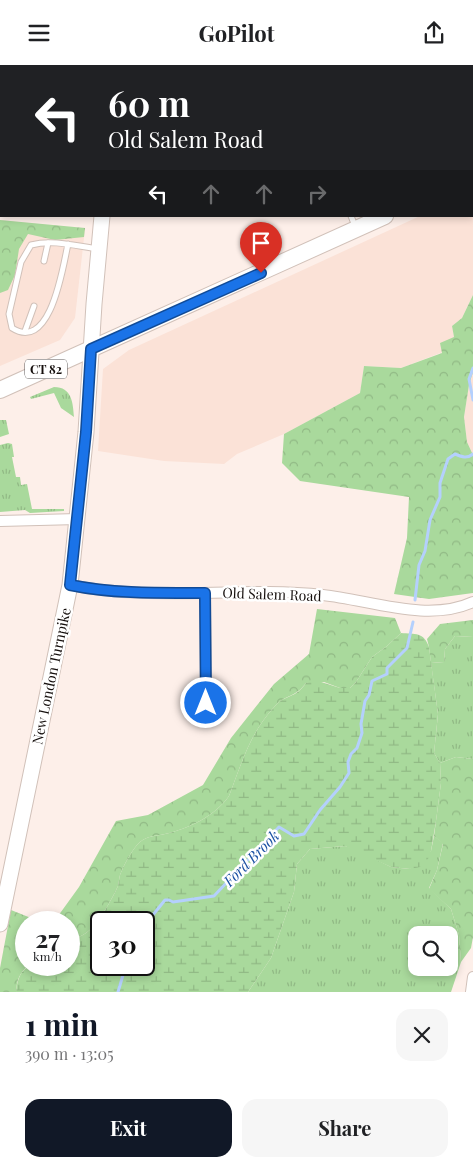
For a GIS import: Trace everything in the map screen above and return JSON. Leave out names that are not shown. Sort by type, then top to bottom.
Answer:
[{"type":"main road","name":"New London Turnpike","points":[[0,924],[70,585],[87,423],[102,217]]},
{"type":"main road","name":"CT 82","points":[[0,390],[91,349],[353,223],[380,217]]},
{"type":"street","points":[[0,521],[78,519]]},
{"type":"street","name":"Old Salem Road","points":[[70,585],[89,589],[138,593],[274,592],[324,595],[423,611],[443,610],[473,602]]},
{"type":"street","points":[[205,593],[206,703]]},
{"type":"street","points":[[471,992],[473,977]]},
{"type":"lane","points":[[68,244],[57,294],[45,320],[34,330],[17,331],[12,328],[9,314],[21,262],[32,245],[41,243],[68,244],[99,249]]},
{"type":"lane","points":[[44,261],[48,243]]},
{"type":"lane","points":[[25,331],[34,306]]},
{"type":"shaded area","points":[[418,217],[473,217],[473,295],[462,318],[452,326],[454,337],[443,352],[401,368],[364,366],[360,393],[284,434],[237,454],[224,464],[164,461],[98,451],[103,369],[129,350]]},
{"type":"shaded area","points":[[0,220],[85,229],[75,318],[60,340],[0,366]]},
{"type":"shaded area","points":[[473,372],[473,455],[467,442],[464,417]]},
{"type":"green space","points":[[0,220],[85,228],[84,237],[55,240],[28,234],[19,249],[15,275],[8,290],[0,293]]},
{"type":"green space","points":[[473,295],[473,372],[464,417],[467,442],[473,455],[473,593],[429,599],[394,594],[407,538],[409,497],[300,481],[282,463],[284,434],[360,393],[364,366],[401,368],[442,353],[440,343],[454,337],[452,326],[462,318]]},
{"type":"green space","points":[[54,387],[65,390],[68,393],[72,401],[74,417],[61,408],[54,393],[31,399],[30,397]]},
{"type":"green space","points":[[0,420],[6,420],[9,434],[0,437]]},
{"type":"green space","points":[[12,444],[14,457],[12,457],[16,477],[20,477],[21,485],[27,484],[32,509],[64,509],[64,511],[30,513],[25,510],[0,512],[0,445]]},
{"type":"green space","points":[[317,609],[395,618],[401,633],[372,657],[350,688],[340,688],[324,682],[306,683],[298,691],[279,702],[266,716],[253,737],[229,796],[216,810],[200,821],[174,832],[149,837],[140,842],[126,862],[120,875],[118,886],[104,911],[90,911],[90,930],[80,936],[80,911],[62,911],[79,887],[116,821],[148,815],[203,785],[231,738],[274,684],[309,654]]},
{"type":"green space","points":[[473,620],[473,637],[455,636],[445,649],[444,662],[431,663],[427,639],[440,624]]},
{"type":"green space","points":[[401,633],[422,636],[429,647],[438,714],[434,753],[440,763],[441,783],[431,851],[428,859],[420,867],[410,869],[391,867],[345,846],[310,849],[297,864],[294,892],[271,958],[248,992],[16,992],[20,976],[80,976],[80,936],[90,930],[90,976],[155,976],[155,911],[104,911],[118,886],[120,875],[134,849],[140,842],[149,837],[174,832],[200,821],[223,803],[229,796],[253,737],[266,716],[279,702],[298,692],[306,683],[315,680],[340,688],[350,688],[372,657]]},
{"type":"green space","points":[[455,636],[473,637],[473,759],[456,757],[440,763],[434,753],[438,714],[431,663],[444,662],[445,649]]},
{"type":"green space","points":[[456,757],[473,759],[473,937],[471,948],[461,962],[458,926],[456,926],[451,909],[429,889],[437,870],[443,844],[434,836],[441,783],[440,763]]},
{"type":"green space","points":[[434,836],[443,843],[437,870],[429,888],[451,909],[456,926],[408,926],[408,976],[456,976],[451,992],[248,992],[271,958],[294,892],[297,864],[310,849],[345,846],[391,867],[410,869],[431,851]]},
{"type":"green space","points":[[11,910],[15,912],[15,976],[20,976],[16,992],[0,992],[0,968]]},
{"type":"green space","points":[[458,932],[459,935],[461,962],[458,971]]},
{"type":"waterway","points":[[473,368],[469,379],[473,400]]},
{"type":"waterway","points":[[415,600],[419,565],[425,551],[430,520],[440,497],[440,483],[448,459],[455,454],[464,457],[469,457],[473,454]]},
{"type":"waterway","name":"Ford Brook","points":[[155,912],[165,900],[173,902],[214,896],[279,827],[294,836],[304,834],[349,773],[348,762],[351,754],[357,748],[362,733],[361,724],[365,701],[369,695],[372,681],[387,674],[387,668],[407,648],[413,622]]},
{"type":"waterway","name":"Ford Brook","points":[[118,992],[123,976]]},
{"type":"route","points":[[206,703],[205,593],[138,593],[89,589],[70,585],[86,432],[91,349],[261,273]]}]
